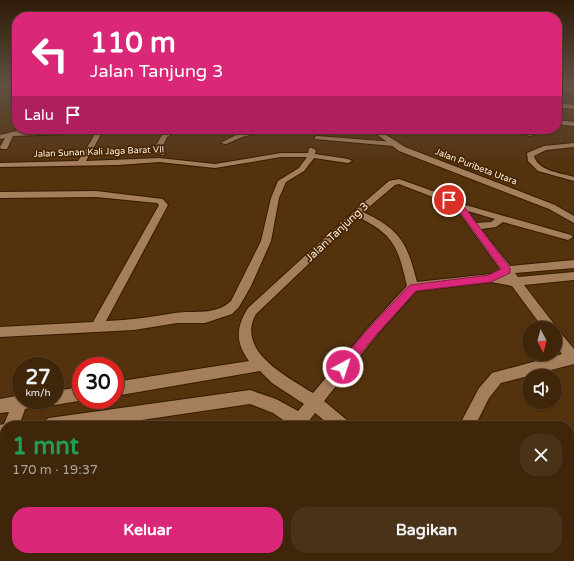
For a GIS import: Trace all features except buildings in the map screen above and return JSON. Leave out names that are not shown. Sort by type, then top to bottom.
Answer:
[{"type":"street","points":[[562,123],[574,124]]},
{"type":"street","points":[[0,137],[29,134]]},
{"type":"street","points":[[81,163],[97,134]]},
{"type":"street","points":[[161,153],[157,151],[162,139],[169,134]]},
{"type":"street","points":[[224,143],[245,134]]},
{"type":"street","name":"Jalan Puribeta Utara","points":[[379,134],[394,144],[420,157],[552,207],[574,220]]},
{"type":"street","points":[[4,147],[12,135]]},
{"type":"street","points":[[317,138],[394,144]]},
{"type":"street","points":[[574,145],[544,148],[530,155],[531,163],[537,168],[574,180]]},
{"type":"street","points":[[0,332],[134,325],[177,318],[205,318],[228,311],[235,304],[245,286],[266,241],[275,198],[282,181],[303,170],[312,153]]},
{"type":"street","name":"Jalan Sunan Kali Jaga Barat VII","points":[[0,165],[159,160],[215,166],[312,153],[348,161]]},
{"type":"street","name":"Jalan Tanjung 3","points":[[337,421],[314,402],[277,378],[261,365],[249,350],[244,331],[246,322],[252,311],[357,213],[392,183],[399,181],[449,200],[459,206],[545,321]]},
{"type":"street","points":[[0,195],[96,194],[160,201],[164,205],[97,326]]},
{"type":"street","points":[[459,206],[568,237]]},
{"type":"street","points":[[357,213],[378,222],[400,243],[414,287]]},
{"type":"street","points":[[473,226],[493,225],[502,218]]},
{"type":"street","points":[[491,278],[507,270],[574,264]]},
{"type":"street","points":[[303,421],[314,402],[372,332],[414,287],[491,278],[515,282],[574,276]]},
{"type":"street","points":[[470,421],[484,393],[497,378],[573,358],[562,344]]},
{"type":"street","points":[[124,388],[261,365]]},
{"type":"street","points":[[84,421],[250,397],[268,402],[296,421]]},
{"type":"street","points":[[0,406],[12,404]]},
{"type":"street","points":[[13,421],[18,409]]},
{"type":"route","points":[[343,367],[372,332],[414,287],[491,278],[507,270],[459,206],[449,200]]}]
